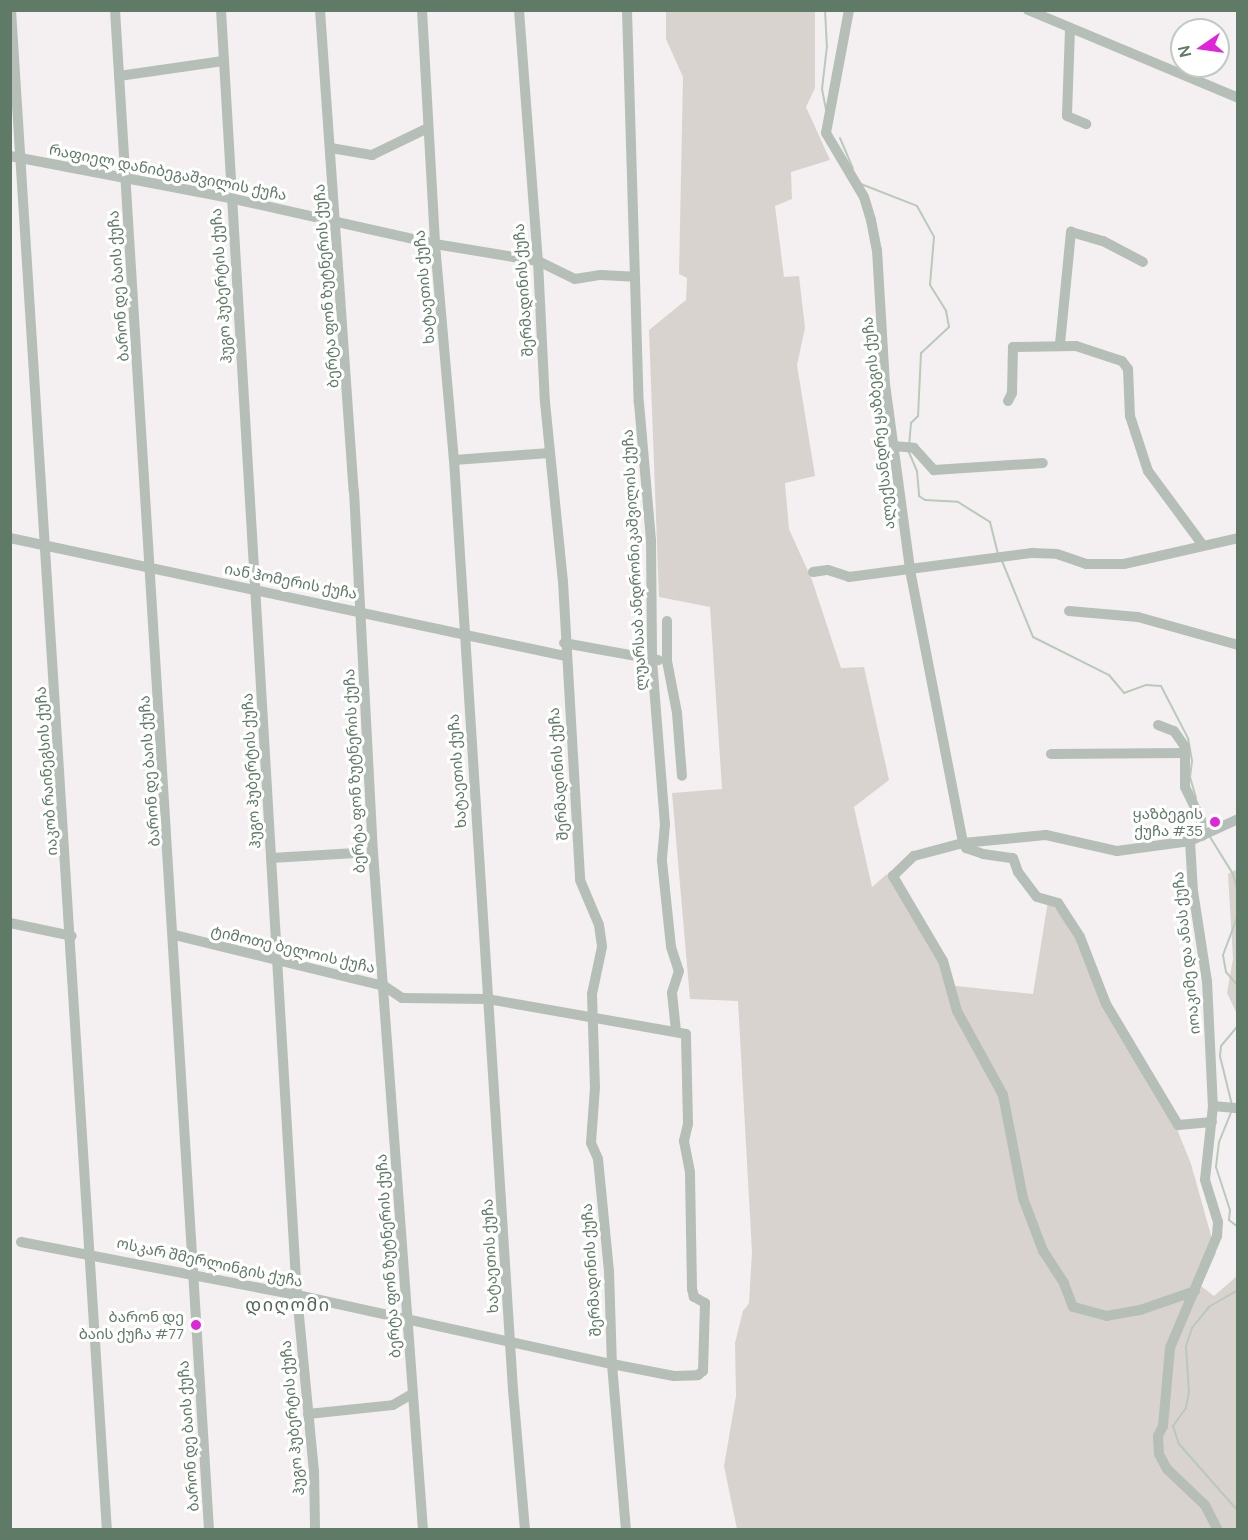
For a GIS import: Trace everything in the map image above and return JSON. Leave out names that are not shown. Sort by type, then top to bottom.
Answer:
[{"type":"street","name":"იაკობ რაინეგსის ქუჩა","points":[[11,10],[15,157],[46,546],[93,1254],[107,1530]]},
{"type":"street","name":"ბარონ დე ბაის ქუჩა","points":[[115,10],[175,934],[209,1530]]},
{"type":"street","name":"ჰუგო ჰუბერტის ქუჩა","points":[[221,10],[230,198],[297,1295],[314,1470],[315,1530]]},
{"type":"street","name":"ბერტა ფონ ზუტნერის ქუჩა","points":[[320,10],[373,791],[373,852],[412,1394],[418,1423],[423,1530]]},
{"type":"street","name":"ხატაეთის ქუჩა","points":[[422,10],[435,244],[454,460],[510,1342],[525,1530]]},
{"type":"street","name":"შერმადინის ქუჩა","points":[[519,10],[550,453],[563,582],[564,643],[580,879],[599,926],[602,947],[594,979],[591,1143],[598,1160],[609,1271],[612,1364],[626,1530]]},
{"type":"street","name":"ლუარსაბ ანდრონიკაშვილის ქუჩა","points":[[627,10],[639,403],[651,540],[652,660],[663,771],[665,897],[671,947],[678,970],[672,993],[681,1033],[688,1124],[684,1141],[690,1172],[692,1290],[694,1297],[705,1303]]},
{"type":"street","name":"ალექსანდრე ყაზბეგის ქუჩა","points":[[849,10],[831,109],[825,123],[830,144],[864,197],[871,220],[910,570],[963,843]]},
{"type":"street","points":[[1028,10],[1238,98]]},
{"type":"street","points":[[1070,29],[1066,116],[1086,124]]},
{"type":"street","points":[[119,76],[223,61]]},
{"type":"street","points":[[331,148],[360,156],[372,155],[428,128]]},
{"type":"street","name":"რაფიელ დანიბეგაშვილის ქუჩა","points":[[15,157],[126,180],[230,198],[435,244],[538,261],[575,279],[601,275],[635,277]]},
{"type":"street","points":[[1060,344],[1071,231],[1103,241],[1143,262]]},
{"type":"street","points":[[1008,401],[1012,393],[1012,347],[1060,344],[1105,352],[1128,369],[1130,416],[1148,471],[1202,544]]},
{"type":"street","points":[[896,446],[914,448],[934,470],[1043,463]]},
{"type":"street","points":[[454,460],[550,453]]},
{"type":"street","name":"იან ჰომერის ქუჩა","points":[[10,538],[152,571],[359,609],[565,656]]},
{"type":"street","points":[[813,572],[828,570],[849,577],[1000,557],[1057,554],[1086,564],[1105,565],[1169,556],[1202,544],[1238,538]]},
{"type":"street","points":[[1070,611],[1138,617],[1238,645]]},
{"type":"street","points":[[667,621],[668,661],[677,713],[682,776]]},
{"type":"street","points":[[564,643],[668,661]]},
{"type":"street","points":[[1158,725],[1182,739],[1185,787],[1201,820],[1203,836]]},
{"type":"street","points":[[1051,754],[1184,753]]},
{"type":"street","points":[[1195,1291],[1140,1310],[1107,1316],[1073,1307],[1064,1283],[1043,1251],[1023,1198],[1003,1095],[957,1011],[943,962],[893,876],[914,856],[963,843],[1046,835],[1117,850],[1190,841],[1238,819]]},
{"type":"street","name":"იოაკიმე და ანას ქუჩა","points":[[1190,841],[1193,891],[1207,981],[1213,1106],[1205,1180],[1218,1222],[1217,1236],[1170,1348],[1159,1455],[1167,1469],[1205,1505],[1218,1530]]},
{"type":"street","points":[[963,843],[966,849],[1013,858],[1018,872],[1037,897],[1058,903],[1080,937],[1106,1004],[1178,1125],[1212,1122]]},
{"type":"street","points":[[271,858],[373,852]]},
{"type":"street","points":[[10,923],[72,936]]},
{"type":"street","name":"ტიმოთე ბელოის ქუჩა","points":[[175,934],[384,986],[402,998],[424,1001],[488,999],[595,1020],[681,1033]]},
{"type":"street","points":[[1213,1106],[1233,1107]]},
{"type":"street","name":"ოსკარ შმერლინგის ქუჩა","points":[[21,1242],[297,1295],[674,1376],[698,1376],[703,1371],[705,1303]]},
{"type":"street","points":[[308,1414],[393,1404],[412,1394]]},
{"type":"shaded area","points":[[666,11],[815,11],[815,88],[806,107],[830,160],[791,172],[792,199],[775,206],[784,277],[799,276],[805,328],[797,365],[815,476],[785,483],[789,529],[812,580],[841,668],[864,667],[889,780],[854,807],[872,887],[887,874],[936,956],[946,985],[1033,994],[1048,901],[1074,928],[1099,996],[1177,1129],[1191,1164],[1216,1253],[1201,1286],[1214,1296],[1237,1276],[1237,1529],[737,1529],[724,1466],[736,1396],[735,1343],[743,1311],[749,1303],[752,1252],[738,1001],[690,999],[672,793],[722,789],[710,607],[659,597],[649,330],[686,300],[687,278],[679,274],[683,77],[666,39]]},
{"type":"shaded area","points":[[1237,869],[1237,1035],[1236,1012],[1227,993],[1233,959],[1228,874]]},
{"type":"waterway","points":[[825,10],[827,46],[822,89],[826,110]]},
{"type":"waterway","points":[[840,138],[853,168]]},
{"type":"waterway","points":[[861,184],[917,206],[934,237],[930,285],[946,311],[949,327],[921,353],[918,416],[911,423],[909,444]]},
{"type":"waterway","points":[[908,450],[917,471],[919,496],[925,500],[958,502],[990,522],[998,553]]},
{"type":"waterway","points":[[1002,561],[1033,637],[1109,675],[1124,693],[1146,685],[1161,686],[1188,738],[1192,761],[1190,777],[1196,798]]},
{"type":"waterway","points":[[1210,837],[1233,874],[1238,892]]},
{"type":"waterway","points":[[1238,915],[1223,955],[1226,972],[1238,986]]},
{"type":"waterway","points":[[1232,1105],[1220,1056],[1221,1046],[1238,1026]]},
{"type":"waterway","points":[[1232,1110],[1219,1142],[1216,1167],[1230,1210],[1229,1220],[1238,1227]]},
{"type":"waterway","points":[[1238,1290],[1209,1307],[1192,1328],[1186,1347],[1189,1392],[1186,1408],[1173,1426],[1179,1444],[1238,1511]]},
{"type":"place","name":"ყაზბეგის ქუჩა #35","points":[[1215,822]]},
{"type":"place","name":"ბარონ დე ბაის ქუჩა #77","points":[[196,1325]]},
{"type":"district","name":"დიღომი","points":[[288,1304]]}]
